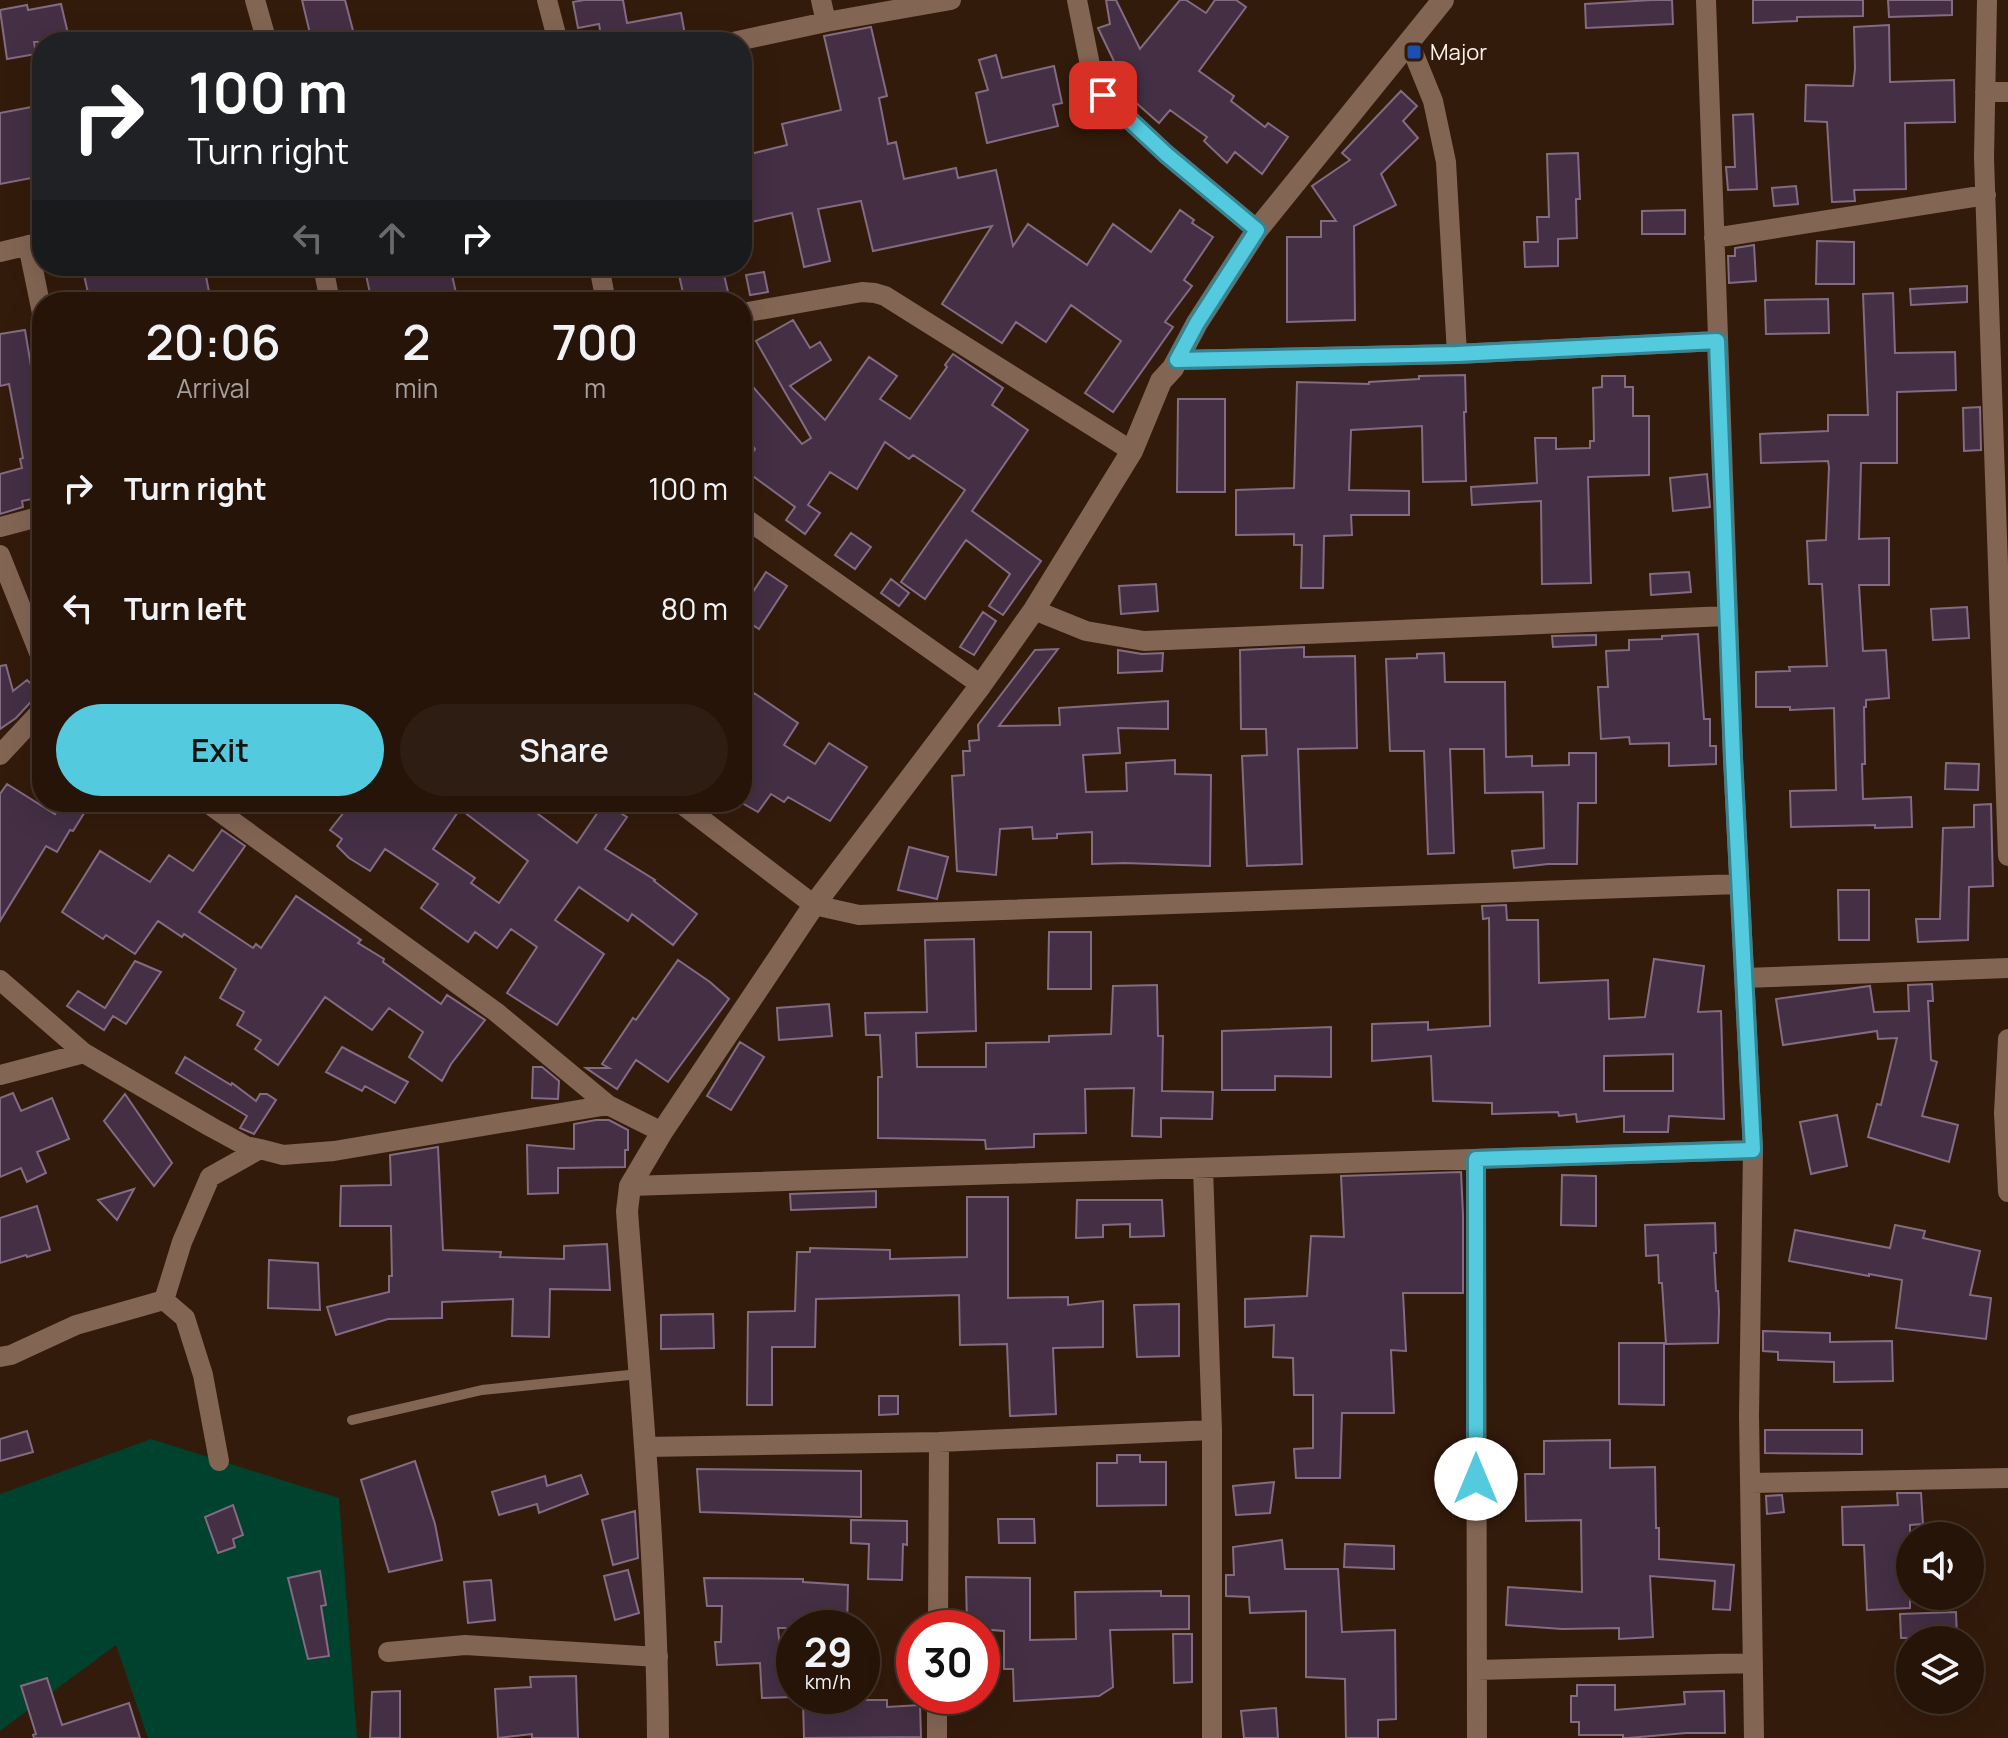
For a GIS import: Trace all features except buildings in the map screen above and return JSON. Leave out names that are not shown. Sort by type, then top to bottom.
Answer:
[{"type":"street","points":[[255,0],[264,32]]},
{"type":"street","points":[[547,0],[555,32]]},
{"type":"street","points":[[821,0],[826,22]]},
{"type":"street","points":[[752,38],[951,0]]},
{"type":"street","points":[[1077,0],[1092,75],[1103,95],[1166,154],[1257,230]]},
{"type":"street","points":[[658,1738],[658,1657],[627,1211],[630,1186],[662,1132],[814,905],[1034,610],[1132,451],[1161,381],[1173,368],[1197,323],[1257,230],[1443,0]]},
{"type":"street","points":[[1706,0],[1727,616],[1753,1150],[1749,1416],[1754,1738]]},
{"type":"street","points":[[1987,0],[1984,158],[2008,856]]},
{"type":"street","points":[[1409,42],[1433,101],[1446,162],[1457,354]]},
{"type":"street","points":[[1985,92],[2008,92]]},
{"type":"street","points":[[1714,238],[1986,195]]},
{"type":"street","points":[[0,252],[32,245]]},
{"type":"street","points":[[752,311],[862,292],[885,296],[1132,451]]},
{"type":"street","points":[[1177,360],[1457,354],[1717,341]]},
{"type":"street","points":[[0,527],[32,519]]},
{"type":"street","points":[[752,523],[981,685]]},
{"type":"street","points":[[0,555],[32,635]]},
{"type":"street","points":[[1034,610],[1086,631],[1144,641],[1727,616]]},
{"type":"street","points":[[0,755],[32,721]]},
{"type":"street","points":[[220,812],[496,1012],[608,1105],[662,1132]]},
{"type":"street","points":[[692,812],[814,905],[859,915],[1739,884]]},
{"type":"street","points":[[1744,978],[2008,968]]},
{"type":"street","points":[[0,980],[84,1053],[246,1146],[283,1155],[334,1151],[608,1105]]},
{"type":"street","points":[[2008,1039],[2008,1192]]},
{"type":"street","points":[[0,1075],[84,1053]]},
{"type":"street","points":[[164,1300],[182,1242],[210,1177],[260,1149]]},
{"type":"street","points":[[630,1186],[1753,1150]]},
{"type":"street","points":[[1476,1159],[1477,1738]]},
{"type":"street","points":[[1203,1168],[1212,1430],[1212,1738]]},
{"type":"street","points":[[0,1357],[11,1355],[76,1325],[164,1300]]},
{"type":"street","points":[[164,1300],[185,1318],[203,1375],[219,1461]]},
{"type":"street","points":[[645,1447],[939,1442],[1212,1430]]},
{"type":"street","points":[[938,1610],[939,1442]]},
{"type":"street","points":[[1750,1483],[2008,1478]]},
{"type":"street","points":[[388,1652],[465,1645],[658,1657]]},
{"type":"street","points":[[1477,1670],[1753,1663]]},
{"type":"street","points":[[937,1714],[937,1738]]},
{"type":"lane","points":[[352,1420],[482,1390],[639,1374]]},
{"type":"green space","points":[[151,1439],[339,1498],[357,1738],[148,1738],[116,1645],[0,1731],[0,1494]]},
{"type":"place","name":"Major","points":[[1414,52]]},
{"type":"route","points":[[1103,95],[1166,154],[1257,230],[1177,360],[1457,354],[1717,341],[1733,758],[1753,1150],[1476,1159],[1476,1479]]}]
